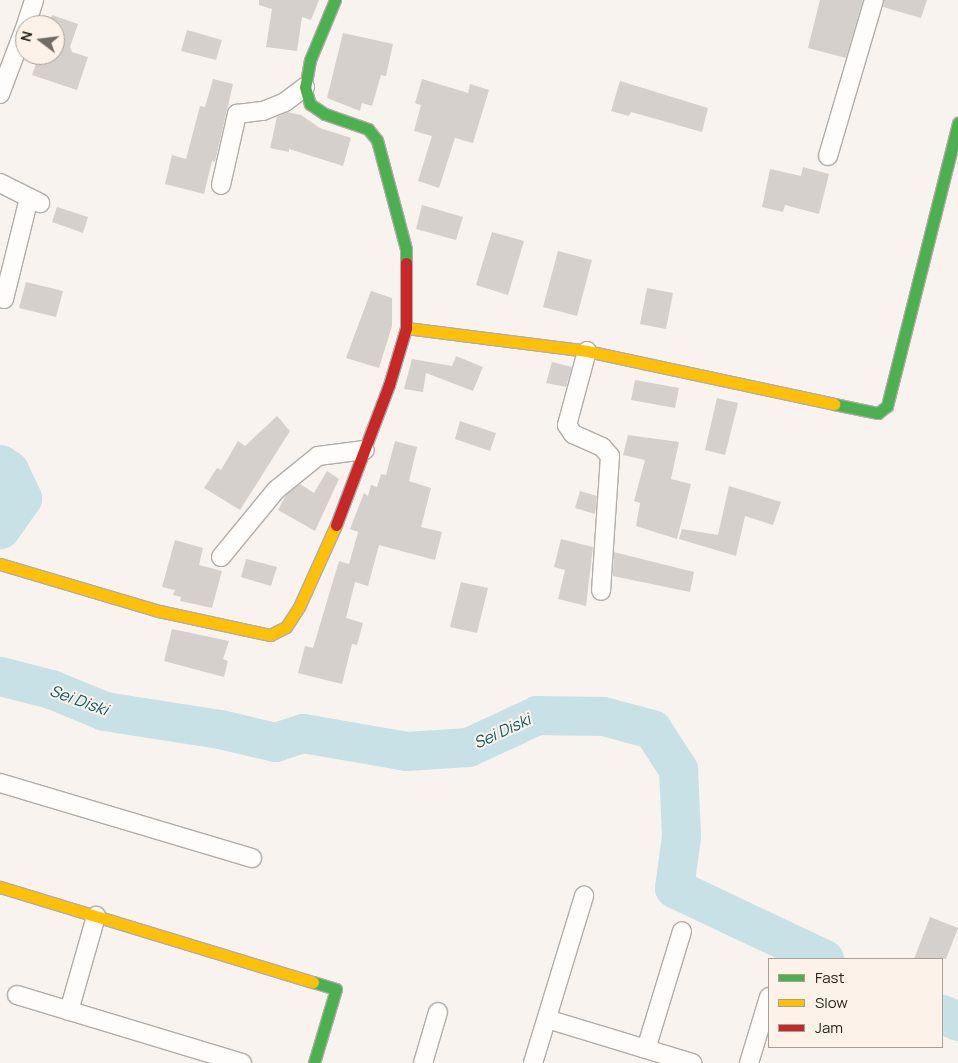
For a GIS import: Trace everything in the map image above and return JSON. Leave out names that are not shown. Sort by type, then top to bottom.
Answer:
[{"type":"street","points":[[30,15],[34,0]]},
{"type":"street","points":[[0,564],[159,611],[270,635],[286,627],[299,607],[343,509],[390,385],[406,328],[406,249],[377,140],[368,129],[325,114],[310,104],[305,86],[310,60],[335,0]]},
{"type":"street","points":[[828,156],[874,0]]},
{"type":"street","points":[[0,94],[15,55]]},
{"type":"street","points":[[221,185],[237,114],[263,111],[285,102],[305,86]]},
{"type":"street","points":[[406,328],[587,351],[855,411],[878,413],[883,411],[958,123]]},
{"type":"street","points":[[0,183],[34,201],[4,298]]},
{"type":"street","points":[[587,351],[567,425],[573,434],[602,446],[610,456],[600,591]]},
{"type":"street","points":[[221,557],[276,490],[318,456],[365,450]]},
{"type":"street","points":[[0,783],[252,858]]},
{"type":"street","points":[[0,887],[336,989],[314,1063]]},
{"type":"street","points":[[533,1063],[584,896]]},
{"type":"street","points":[[68,1011],[96,916]]},
{"type":"street","points":[[646,1049],[682,931]]},
{"type":"street","points":[[17,995],[242,1063]]},
{"type":"street","points":[[749,1063],[768,1000]]},
{"type":"street","points":[[423,1063],[438,1012]]},
{"type":"street","points":[[546,1019],[692,1063]]},
{"type":"building","points":[[259,0],[319,0],[311,20],[302,17],[297,51],[266,47],[272,9],[259,5]]},
{"type":"building","points":[[820,0],[863,0],[846,58],[808,48]]},
{"type":"building","points":[[884,0],[927,0],[921,18],[883,7]]},
{"type":"building","points":[[65,20],[78,24],[70,47],[72,52],[88,57],[77,90],[32,75],[36,65],[65,65]]},
{"type":"building","points":[[187,30],[222,40],[216,60],[181,51]]},
{"type":"building","points":[[343,33],[393,44],[386,76],[381,75],[372,106],[362,103],[360,111],[327,98]]},
{"type":"building","points":[[213,79],[233,84],[215,162],[212,161],[204,194],[165,184],[172,155],[186,159],[200,106],[205,107]]},
{"type":"building","points":[[422,79],[468,93],[470,84],[489,90],[473,143],[455,138],[439,188],[418,181],[432,136],[414,131],[421,105],[415,103]]},
{"type":"building","points":[[620,81],[708,108],[702,132],[631,112],[629,116],[611,111]]},
{"type":"building","points":[[287,112],[301,115],[320,128],[351,138],[343,166],[289,149],[289,152],[270,148],[277,117]]},
{"type":"building","points":[[803,167],[829,174],[819,214],[785,205],[783,212],[762,207],[770,169],[801,176]]},
{"type":"building","points":[[422,205],[463,217],[456,240],[416,229]]},
{"type":"building","points":[[57,207],[88,217],[83,233],[52,222]]},
{"type":"building","points":[[492,232],[524,241],[508,295],[476,285]]},
{"type":"building","points":[[558,251],[592,260],[577,316],[543,307]]},
{"type":"building","points":[[26,282],[63,291],[56,317],[19,308]]},
{"type":"building","points":[[647,288],[673,293],[666,329],[640,324]]},
{"type":"building","points":[[371,291],[392,298],[392,326],[379,368],[346,358]]},
{"type":"building","points":[[456,356],[483,367],[473,391],[426,373],[423,392],[404,389],[412,359],[452,366]]},
{"type":"building","points":[[552,362],[572,367],[566,387],[546,383]]},
{"type":"building","points":[[635,380],[679,388],[675,408],[631,400]]},
{"type":"building","points":[[717,398],[738,403],[725,455],[705,450]]},
{"type":"building","points":[[277,416],[290,431],[240,510],[204,488],[217,468],[221,470],[238,441],[245,446]]},
{"type":"building","points":[[460,421],[496,433],[490,451],[455,439]]},
{"type":"building","points":[[628,435],[679,442],[671,479],[691,484],[677,539],[636,526],[640,503],[634,501],[645,460],[623,455]]},
{"type":"building","points":[[395,441],[417,447],[409,481],[431,488],[421,527],[442,532],[435,560],[379,545],[368,586],[355,582],[346,618],[363,623],[357,645],[352,644],[342,684],[298,673],[305,646],[313,648],[339,561],[349,564],[358,532],[350,529],[364,493],[368,496],[371,485],[377,487],[381,474],[386,475]]},
{"type":"building","points":[[327,471],[339,479],[315,531],[278,510],[286,495],[300,484],[314,493]]},
{"type":"building","points":[[729,486],[781,502],[773,525],[745,516],[736,556],[679,539],[682,529],[718,535]]},
{"type":"building","points":[[580,491],[597,496],[595,514],[575,508]]},
{"type":"building","points":[[561,539],[593,547],[586,606],[558,599],[565,570],[554,567]]},
{"type":"building","points":[[175,540],[203,548],[199,565],[222,571],[212,608],[180,601],[181,597],[173,595],[175,590],[162,587]]},
{"type":"building","points":[[614,552],[694,572],[690,592],[613,576]]},
{"type":"building","points":[[246,559],[277,567],[271,586],[241,577]]},
{"type":"building","points":[[461,582],[488,588],[477,633],[450,627]]},
{"type":"building","points":[[172,629],[229,641],[223,659],[228,661],[224,677],[164,661]]},
{"type":"building","points":[[930,917],[958,928],[946,959],[914,958]]},
{"type":"waterway","name":"Sei Diski","points":[[0,464],[9,470],[22,498],[0,529]]},
{"type":"waterway","name":"Sei Diski","points":[[0,676],[51,689],[104,711],[220,729],[275,742],[303,733],[406,751],[468,747],[537,715],[603,716],[652,729],[678,769],[681,836],[674,888],[822,958]]},
{"type":"waterway","name":"Sei Diski","points":[[943,1014],[958,1021]]},
{"type":"traffic: fast","points":[[335,0],[310,60],[305,87],[310,104],[325,114],[368,129],[377,140],[406,249],[406,263]]},
{"type":"traffic: fast","points":[[834,404],[878,413],[887,406],[958,123]]},
{"type":"traffic: fast","points":[[313,982],[336,989],[314,1063]]},
{"type":"traffic: slow","points":[[406,328],[587,351],[834,404]]},
{"type":"traffic: slow","points":[[0,564],[159,611],[270,635],[286,627],[299,607],[336,525]]},
{"type":"traffic: slow","points":[[0,887],[313,982]]},
{"type":"traffic: jam","points":[[336,525],[389,385],[406,328],[406,263]]}]
